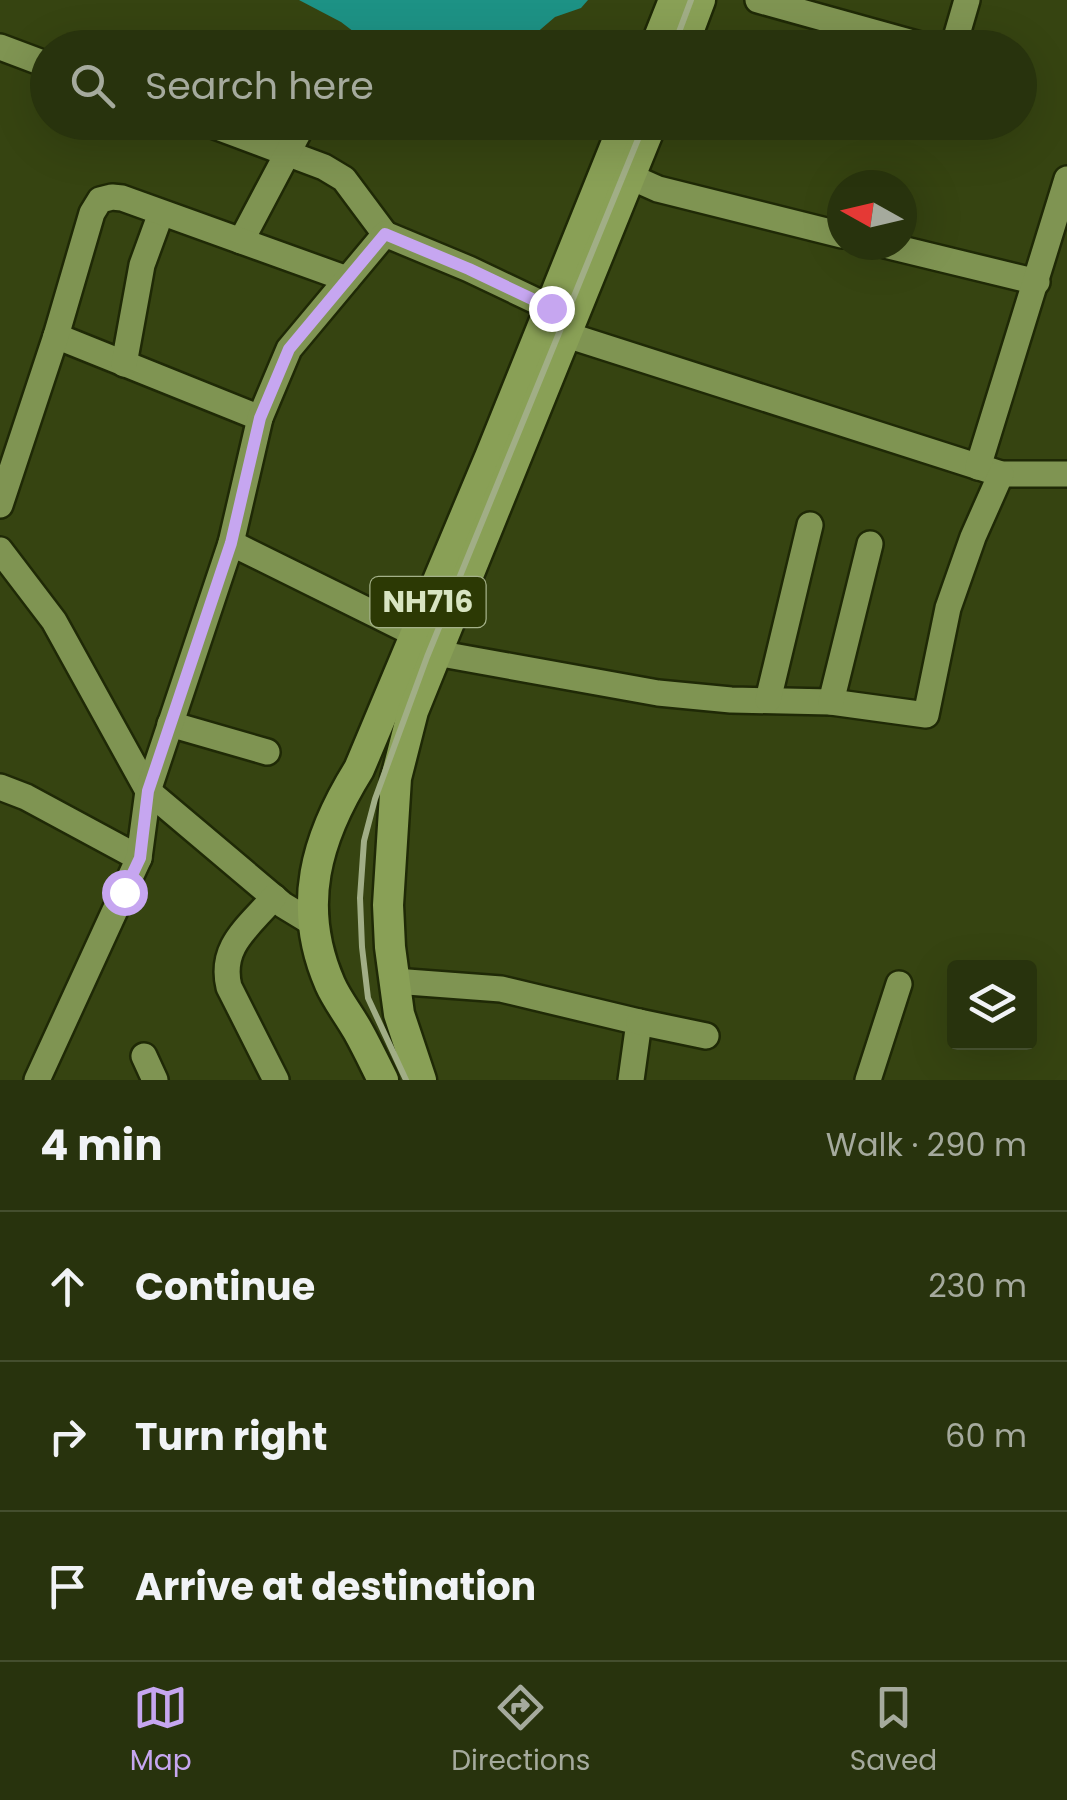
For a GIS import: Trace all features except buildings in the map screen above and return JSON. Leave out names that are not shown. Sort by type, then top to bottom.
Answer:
[{"type":"highway","points":[[662,30],[674,0]]},
{"type":"highway","points":[[689,30],[700,0]]},
{"type":"highway","name":"NH716","points":[[421,1080],[399,1014],[394,982],[388,904],[396,778],[426,643],[618,140]]},
{"type":"highway","name":"NH716","points":[[383,1080],[330,984],[311,922],[312,884],[322,845],[338,802],[426,643],[512,463],[645,140]]},
{"type":"highway","points":[[358,769],[396,778]]},
{"type":"highway","points":[[359,1032],[376,1036],[399,1014]]},
{"type":"street","points":[[758,0],[866,30]]},
{"type":"street","points":[[959,30],[967,0]]},
{"type":"street","points":[[0,47],[30,58]]},
{"type":"street","points":[[252,140],[324,167],[344,179],[385,234],[551,308]]},
{"type":"street","points":[[241,242],[294,140]]},
{"type":"street","points":[[631,177],[658,190],[827,231]]},
{"type":"street","points":[[231,543],[426,643],[658,693],[731,700],[831,702],[926,715],[948,608],[973,537],[1036,282],[1067,179]]},
{"type":"street","points":[[0,505],[92,213],[100,200],[122,198],[347,279]]},
{"type":"street","points":[[124,364],[142,265],[161,213]]},
{"type":"street","points":[[37,1080],[140,858],[148,791],[231,543],[260,418],[289,349],[385,234]]},
{"type":"street","points":[[917,253],[1036,282]]},
{"type":"street","points":[[56,336],[260,418]]},
{"type":"street","points":[[567,336],[989,470],[1067,474]]},
{"type":"street","points":[[768,700],[810,524]]},
{"type":"street","points":[[831,702],[870,544]]},
{"type":"street","points":[[0,550],[54,621],[148,791],[274,898],[311,922]]},
{"type":"street","points":[[170,724],[267,752]]},
{"type":"street","points":[[0,788],[140,858]]},
{"type":"street","points":[[274,898],[232,947],[226,959],[226,972],[237,1004],[276,1080]]},
{"type":"street","points":[[394,982],[501,990],[706,1036]]},
{"type":"street","points":[[868,1080],[899,984]]},
{"type":"street","points":[[631,1080],[639,1022]]},
{"type":"water","points":[[299,0],[588,0],[581,8],[555,17],[540,30],[351,30]]},
{"type":"railway","points":[[680,30],[691,0]]},
{"type":"railway","points":[[406,1080],[368,998],[360,898],[364,841],[375,799],[427,657],[638,140]]},
{"type":"route","points":[[124,892],[140,858],[148,791],[231,543],[260,418],[289,349],[385,234],[551,308]]}]
